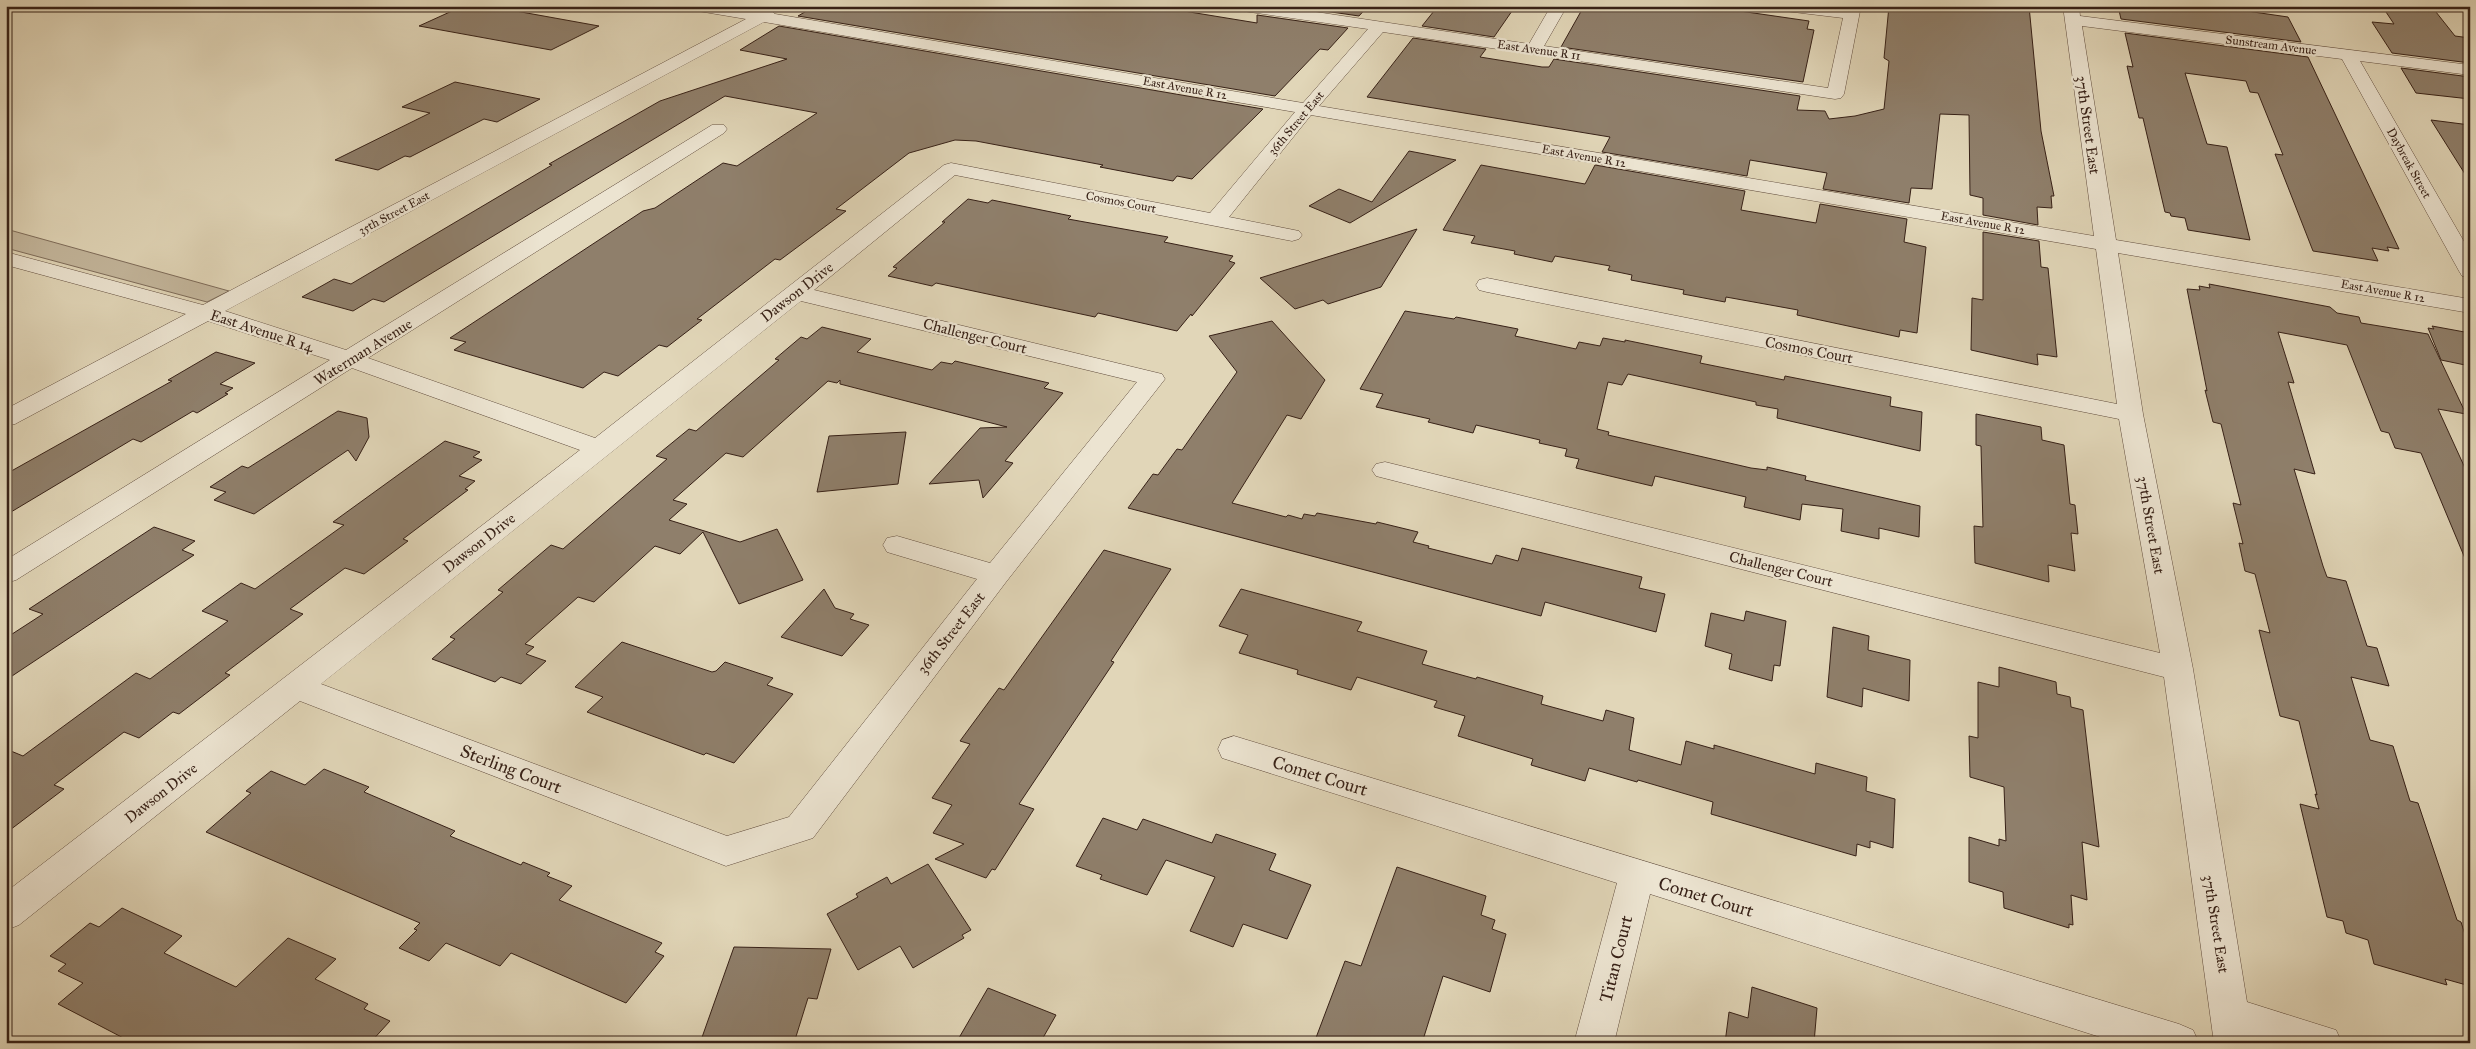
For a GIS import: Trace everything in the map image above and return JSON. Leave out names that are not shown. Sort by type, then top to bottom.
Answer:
[{"type":"street","name":"East Avenue R 12","points":[[698,6],[2470,306]]},
{"type":"street","name":"35th Street East","points":[[6,419],[781,6]]},
{"type":"street","name":"East Avenue R 11","points":[[1243,6],[1835,94],[1852,11]]},
{"type":"street","points":[[1534,49],[1559,6]]},
{"type":"street","points":[[1785,6],[1852,11]]},
{"type":"street","name":"Sunstream Avenue","points":[[2072,13],[2470,70]]},
{"type":"street","name":"37th Street East","points":[[2072,13],[2131,414],[2178,669],[2232,1029]]},
{"type":"street","name":"36th Street East","points":[[1215,220],[1379,26]]},
{"type":"street","name":"Daybreak Street","points":[[2348,54],[2470,271]]},
{"type":"street","name":"Waterman Avenue","points":[[6,573],[352,360],[718,129]]},
{"type":"street","name":"Cosmos Court","points":[[951,170],[1292,235]]},
{"type":"street","name":"Dawson Drive","points":[[6,914],[297,687],[951,170]]},
{"type":"street","name":"East Avenue R 14","points":[[6,258],[207,313],[352,360],[599,448]]},
{"type":"street","name":"Cosmos Court","points":[[1487,285],[2131,414]]},
{"type":"street","name":"Challenger Court","points":[[797,293],[1153,379]]},
{"type":"street","name":"36th Street East","points":[[726,851],[801,828],[996,575],[1153,379]]},
{"type":"street","name":"Challenger Court","points":[[1385,470],[2178,669]]},
{"type":"street","points":[[897,544],[996,575]]},
{"type":"street","name":"Sterling Court","points":[[297,687],[726,851]]},
{"type":"street","name":"Comet Court","points":[[1234,749],[2179,1043]]},
{"type":"street","name":"Titan Court","points":[[1594,1043],[1637,875]]},
{"type":"street","points":[[2232,1029],[2322,1043]]},
{"type":"shaded area","points":[[6,229],[229,291],[207,302],[6,248]]},
{"type":"building","points":[[463,6],[488,6],[599,26],[551,50],[419,26]]},
{"type":"building","points":[[815,6],[1153,6],[1257,23],[1257,15],[1348,28],[1328,50],[1320,49],[1275,96],[798,16]]},
{"type":"building","points":[[1290,6],[1368,6],[1359,16]]},
{"type":"building","points":[[1438,6],[1478,6],[1512,11],[1494,37],[1422,26]]},
{"type":"building","points":[[1584,6],[1705,6],[1809,21],[1807,29],[1814,30],[1803,82],[1561,47]]},
{"type":"building","points":[[1889,6],[2029,6],[2041,131],[2054,196],[2051,196],[2052,208],[2037,207],[2038,225],[1983,215],[1983,198],[1970,195],[1969,115],[1940,114],[1932,189],[1911,188],[1909,203],[1823,189],[1827,173],[1750,160],[1747,176],[1602,152],[1610,137],[1367,97],[1413,38],[1486,49],[1480,57],[1542,67],[1549,67],[1554,59],[1800,96],[1797,110],[1825,111],[1829,119],[1855,116],[1884,109],[1889,61],[1884,58]]},
{"type":"building","points":[[2118,6],[2212,6],[2288,17],[2301,42],[2121,19]]},
{"type":"building","points":[[2382,6],[2432,7],[2455,36],[2470,38],[2470,63],[2392,53],[2372,22],[2394,24]]},
{"type":"building","points":[[779,26],[1263,109],[1192,179],[1177,176],[1173,181],[1100,167],[1103,165],[976,141],[955,140],[909,153],[836,209],[846,211],[780,260],[775,259],[697,319],[702,320],[667,347],[659,345],[618,376],[604,372],[583,388],[454,350],[466,342],[450,338],[643,211],[655,208],[723,163],[737,166],[817,113],[725,96],[384,302],[373,299],[353,311],[302,297],[334,279],[351,284],[552,165],[549,164],[660,101],[787,59],[740,50]]},
{"type":"building","points":[[2125,33],[2308,57],[2399,249],[2387,247],[2389,251],[2372,248],[2378,261],[2313,251],[2275,154],[2283,155],[2258,93],[2250,92],[2246,81],[2185,73],[2207,144],[2227,147],[2250,240],[2188,230],[2185,218],[2171,216],[2170,213],[2165,212],[2143,118],[2139,118],[2127,66],[2133,67]]},
{"type":"building","points":[[2401,68],[2470,77],[2470,99],[2416,93]]},
{"type":"building","points":[[455,82],[540,99],[497,122],[484,119],[410,157],[405,156],[378,170],[335,160],[430,113],[402,107]]},
{"type":"building","points":[[2431,120],[2470,125],[2470,182]]},
{"type":"building","points":[[1409,151],[1456,160],[1350,223],[1309,206],[1339,189],[1372,202]]},
{"type":"building","points":[[1481,165],[1585,184],[1595,165],[1745,191],[1741,210],[1816,223],[1820,204],[1907,219],[1904,242],[1926,247],[1917,333],[1900,330],[1899,337],[1797,315],[1798,310],[1726,297],[1725,302],[1683,294],[1684,290],[1631,280],[1632,275],[1608,270],[1610,266],[1555,256],[1552,262],[1514,254],[1515,251],[1471,243],[1475,236],[1443,230]]},
{"type":"building","points":[[968,199],[988,203],[992,200],[1071,216],[1068,219],[1168,237],[1164,242],[1233,256],[1229,261],[1235,263],[1192,316],[1191,314],[1177,331],[1098,313],[1095,317],[936,283],[932,286],[888,276],[897,268],[893,267],[945,222],[942,222]]},
{"type":"building","points":[[1417,229],[1381,287],[1328,304],[1323,300],[1295,309],[1260,278]]},
{"type":"building","points":[[1983,232],[2039,241],[2041,267],[2048,268],[2057,357],[2037,354],[2038,365],[1971,350],[1972,298],[1983,300]]},
{"type":"building","points":[[2209,284],[2330,307],[2337,313],[2359,317],[2361,323],[2428,334],[2466,414],[2438,409],[2470,479],[2469,568],[2421,453],[2395,448],[2389,433],[2381,431],[2347,345],[2278,332],[2294,383],[2288,382],[2315,474],[2294,469],[2323,566],[2327,577],[2346,581],[2367,646],[2377,648],[2389,686],[2351,677],[2370,740],[2393,746],[2410,801],[2418,803],[2457,920],[2461,922],[2470,950],[2470,986],[2445,979],[2447,985],[2374,964],[2368,940],[2346,933],[2343,921],[2327,917],[2300,804],[2319,809],[2315,794],[2317,795],[2299,721],[2280,716],[2259,630],[2270,633],[2255,574],[2245,571],[2239,543],[2243,544],[2233,503],[2241,505],[2221,424],[2213,422],[2205,390],[2207,391],[2187,289],[2200,290],[2199,286],[2210,288]]},
{"type":"building","points":[[1405,311],[1454,319],[1456,317],[1518,329],[1515,336],[1576,349],[1579,342],[1600,346],[1603,338],[1625,342],[1625,340],[1702,356],[1700,363],[1784,380],[1785,376],[1891,397],[1890,406],[1922,412],[1920,451],[1777,418],[1778,409],[1756,405],[1756,402],[1628,374],[1622,385],[1608,382],[1597,429],[1609,432],[1608,435],[1751,468],[1767,470],[1767,467],[1806,476],[1805,480],[1920,506],[1919,537],[1879,528],[1879,539],[1841,531],[1843,509],[1802,504],[1800,520],[1744,507],[1746,497],[1655,476],[1652,486],[1576,468],[1579,459],[1565,456],[1567,449],[1539,443],[1540,440],[1476,425],[1473,433],[1428,422],[1430,419],[1376,407],[1383,394],[1360,389]]},
{"type":"building","points":[[1272,321],[1325,380],[1301,419],[1287,415],[1232,503],[1286,517],[1288,515],[1302,519],[1304,514],[1315,516],[1317,513],[1376,524],[1377,522],[1418,532],[1413,542],[1429,546],[1428,548],[1492,564],[1496,555],[1518,561],[1522,548],[1642,577],[1639,588],[1665,594],[1656,632],[1545,602],[1541,616],[1128,508],[1153,474],[1158,475],[1177,449],[1182,450],[1237,372],[1209,336]]},
{"type":"building","points":[[2432,326],[2470,333],[2470,366],[2441,360],[2428,328],[2434,329]]},
{"type":"building","points":[[822,327],[871,339],[857,352],[932,370],[941,362],[952,364],[955,361],[1049,383],[1044,388],[1063,393],[1005,461],[1013,463],[983,498],[979,480],[929,484],[980,428],[1007,427],[840,384],[840,380],[837,383],[828,381],[743,457],[726,453],[673,500],[687,504],[669,520],[740,542],[777,529],[803,580],[739,604],[703,532],[680,554],[655,546],[594,602],[578,597],[525,644],[534,647],[526,654],[546,661],[521,684],[501,677],[495,682],[432,659],[455,639],[450,637],[503,592],[498,590],[551,545],[563,549],[667,459],[656,456],[689,429],[696,431],[779,360],[775,359],[801,337],[807,339]]},
{"type":"building","points":[[216,352],[255,363],[220,384],[233,388],[225,393],[228,394],[197,413],[193,411],[141,442],[133,439],[6,515],[6,474],[172,381],[168,380]]},
{"type":"building","points":[[338,411],[367,418],[369,437],[356,461],[348,450],[254,514],[214,500],[226,492],[210,487],[242,466],[248,468]]},
{"type":"building","points":[[1976,414],[2041,427],[2042,440],[2064,445],[2070,504],[2075,505],[2078,534],[2071,533],[2075,571],[2048,565],[2049,582],[1975,563],[1974,526],[1983,527],[1981,446],[1976,445]]},
{"type":"building","points":[[906,432],[898,484],[817,492],[829,436]]},
{"type":"building","points":[[445,441],[480,452],[473,457],[482,460],[459,476],[475,481],[465,489],[468,490],[403,539],[408,541],[364,574],[345,568],[290,609],[303,614],[225,673],[230,675],[179,714],[173,712],[139,738],[124,732],[54,785],[64,789],[6,833],[6,749],[23,756],[136,673],[150,679],[228,621],[202,611],[241,583],[255,589],[344,525],[333,522]]},
{"type":"building","points":[[154,527],[195,541],[182,550],[194,555],[6,680],[6,638],[43,614],[29,609]]},
{"type":"building","points":[[1104,550],[1171,569],[1111,661],[1114,662],[1019,804],[1034,809],[995,870],[992,869],[986,878],[935,859],[964,844],[933,833],[952,805],[932,798],[970,744],[960,741],[999,688],[1004,690]]},
{"type":"building","points":[[824,589],[835,608],[854,614],[850,619],[869,625],[842,656],[781,637]]},
{"type":"building","points":[[1241,589],[1362,622],[1357,631],[1427,651],[1422,664],[1543,696],[1541,704],[1603,721],[1606,710],[1634,718],[1629,750],[1681,765],[1686,741],[1714,749],[1714,745],[1815,774],[1816,763],[1867,777],[1866,791],[1895,799],[1893,848],[1870,841],[1870,848],[1857,844],[1856,856],[1711,814],[1713,802],[1638,780],[1637,782],[1589,768],[1585,781],[1531,765],[1533,759],[1458,736],[1465,716],[1434,707],[1437,701],[1357,677],[1351,690],[1297,674],[1298,670],[1239,653],[1248,635],[1219,626]]},
{"type":"building","points":[[1746,611],[1786,621],[1780,666],[1774,665],[1772,681],[1729,669],[1732,654],[1705,646],[1711,613],[1744,621]]},
{"type":"building","points":[[1833,627],[1869,636],[1868,650],[1910,660],[1909,701],[1863,688],[1862,707],[1827,697]]},
{"type":"building","points":[[622,642],[712,672],[716,671],[725,662],[773,678],[767,685],[793,694],[734,763],[706,753],[704,755],[587,712],[603,697],[575,687]]},
{"type":"building","points":[[1999,667],[2056,682],[2057,694],[2070,697],[2071,707],[2083,710],[2099,847],[2082,842],[2087,900],[2071,895],[2073,925],[2069,924],[2069,928],[2004,908],[2003,892],[1969,882],[1969,837],[1999,846],[1999,839],[2006,841],[2004,787],[1970,777],[1969,736],[1978,738],[1978,682],[1999,687]]},
{"type":"building","points":[[324,769],[369,787],[364,792],[455,831],[450,836],[521,865],[523,862],[550,873],[547,876],[572,886],[559,900],[662,943],[655,952],[664,956],[626,1003],[511,953],[500,966],[446,943],[429,961],[399,948],[417,930],[414,929],[420,923],[206,832],[251,793],[246,791],[271,771],[305,785]]},
{"type":"building","points":[[1103,818],[1137,830],[1143,819],[1212,843],[1216,834],[1276,854],[1269,870],[1311,885],[1287,939],[1243,924],[1233,947],[1190,931],[1215,877],[1166,860],[1147,895],[1100,879],[1102,875],[1076,866]]},
{"type":"building","points":[[928,864],[971,930],[962,935],[964,938],[913,968],[900,946],[858,970],[827,914],[858,897],[856,894],[887,877],[891,884]]},
{"type":"building","points":[[1397,867],[1486,896],[1481,915],[1495,920],[1492,929],[1506,934],[1490,992],[1443,976],[1422,1043],[1314,1043],[1345,961],[1361,966]]},
{"type":"building","points":[[122,908],[182,936],[164,953],[236,987],[288,938],[336,959],[315,979],[368,1004],[364,1009],[390,1021],[370,1043],[133,1043],[58,1004],[83,983],[58,971],[66,964],[50,956],[90,923],[99,927]]},
{"type":"building","points":[[734,947],[831,949],[817,999],[808,998],[794,1043],[700,1043]]},
{"type":"building","points":[[1752,987],[1817,1008],[1814,1043],[1725,1043],[1729,1012],[1748,1018]]},
{"type":"building","points":[[988,988],[1056,1015],[1040,1043],[956,1043]]}]
